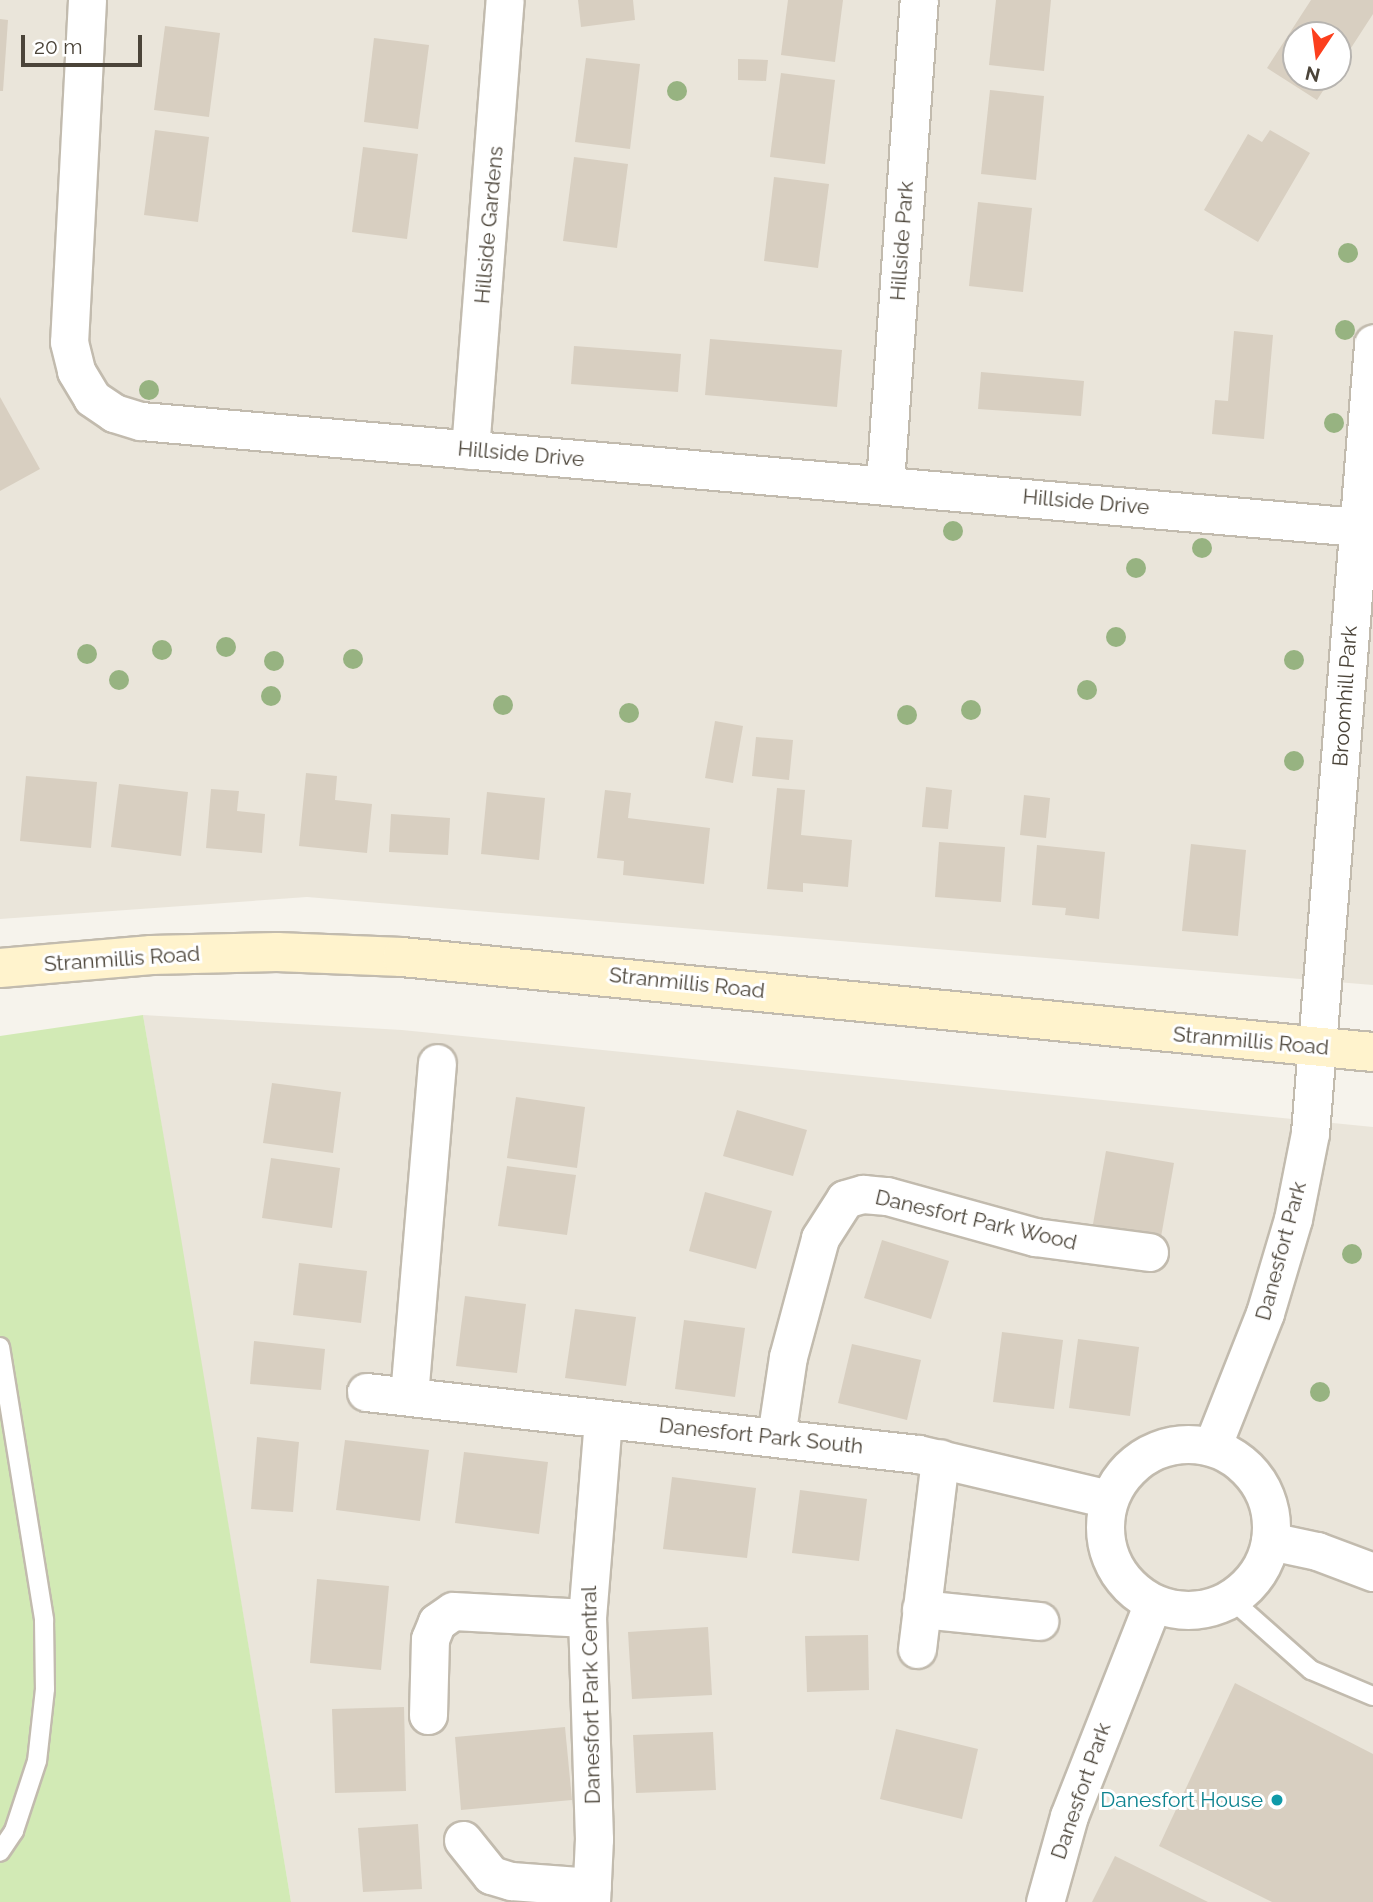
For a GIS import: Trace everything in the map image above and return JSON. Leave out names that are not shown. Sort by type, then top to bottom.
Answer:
[{"type":"street","name":"Hillside Drive","points":[[88,0],[69,342],[76,371],[92,398],[114,413],[141,421],[885,483],[1358,527]]},
{"type":"street","name":"Hillside Gardens","points":[[470,450],[505,0]]},
{"type":"street","name":"Hillside Park","points":[[885,483],[919,0]]},
{"type":"street","name":"Broomhill Park","points":[[1319,1047],[1373,344]]},
{"type":"street","name":"Stranmillis Road","points":[[0,968],[151,955],[276,952],[401,957],[1373,1052]]},
{"type":"street","name":"Danesfort Park","points":[[1212,1447],[1265,1313],[1293,1219],[1310,1133],[1319,1047]]},
{"type":"street","points":[[410,1396],[437,1063]]},
{"type":"street","name":"Danesfort Park Wood","points":[[776,1437],[788,1357],[820,1238],[845,1199],[887,1196],[1035,1237],[1149,1252]]},
{"type":"street","name":"Danesfort Park South","points":[[366,1392],[776,1437],[940,1458],[1108,1499]]},
{"type":"street","name":"Danesfort Park Central","points":[[463,1840],[491,1875],[510,1881],[592,1894],[587,1618],[603,1419]]},
{"type":"street","points":[[1187,1444],[1212,1447],[1243,1466],[1264,1494],[1271,1517],[1270,1541],[1263,1564],[1231,1599],[1193,1611],[1153,1603],[1132,1590],[1106,1548],[1104,1523],[1108,1499],[1121,1477],[1139,1459],[1162,1447],[1187,1444]]},
{"type":"street","points":[[917,1649],[940,1458]]},
{"type":"street","points":[[1270,1541],[1317,1550],[1373,1572]]},
{"type":"street","name":"Danesfort Park","points":[[1045,1902],[1092,1755],[1153,1603]]},
{"type":"street","points":[[921,1609],[1039,1622]]},
{"type":"street","points":[[428,1715],[430,1639],[437,1622],[453,1611],[587,1618]]},
{"type":"lane","points":[[0,1347],[44,1620],[45,1689],[37,1761],[14,1831],[0,1852]]},
{"type":"lane","points":[[1231,1599],[1311,1670],[1373,1696]]},
{"type":"shaded area","points":[[0,0],[1373,0],[1373,985],[307,897],[0,919]]},
{"type":"shaded area","points":[[143,1015],[402,1030],[1373,1127],[1373,1902],[291,1902]]},
{"type":"green space","points":[[143,1015],[291,1902],[0,1902],[0,1036]]},
{"type":"building","points":[[578,0],[633,0],[635,20],[581,27]]},
{"type":"building","points":[[788,0],[843,0],[835,62],[781,55]]},
{"type":"building","points":[[996,0],[1051,0],[1044,71],[989,65]]},
{"type":"building","points":[[1311,0],[1373,0],[1373,14],[1352,46],[1352,21],[1297,21]]},
{"type":"building","points":[[0,19],[8,20],[3,91],[0,91]]},
{"type":"building","points":[[165,26],[220,33],[209,117],[154,110]]},
{"type":"building","points":[[374,38],[429,45],[418,129],[364,122]]},
{"type":"building","points":[[1282,45],[1282,78],[1267,68]]},
{"type":"building","points":[[586,58],[640,64],[630,149],[575,142]]},
{"type":"building","points":[[738,59],[768,60],[766,81],[738,80]]},
{"type":"building","points":[[781,73],[835,80],[825,164],[770,157]]},
{"type":"building","points":[[990,90],[1044,96],[1036,180],[981,174]]},
{"type":"building","points":[[1303,91],[1323,91],[1317,100]]},
{"type":"building","points":[[155,130],[209,137],[198,222],[144,215]]},
{"type":"building","points":[[1270,130],[1310,153],[1258,242],[1204,210],[1248,134],[1262,142]]},
{"type":"building","points":[[363,147],[418,154],[407,239],[352,232]]},
{"type":"building","points":[[574,157],[628,164],[617,248],[563,241]]},
{"type":"building","points":[[774,177],[829,184],[818,268],[764,261]]},
{"type":"building","points":[[978,202],[1032,208],[1023,292],[969,286]]},
{"type":"building","points":[[1234,331],[1273,335],[1264,439],[1212,434],[1215,400],[1228,401]]},
{"type":"building","points":[[710,339],[842,350],[837,407],[705,395]]},
{"type":"building","points":[[574,346],[681,354],[678,392],[571,384]]},
{"type":"building","points":[[981,372],[1084,381],[1081,416],[978,409]]},
{"type":"building","points":[[0,397],[40,469],[0,491]]},
{"type":"building","points":[[715,721],[743,726],[733,783],[705,778]]},
{"type":"building","points":[[756,737],[793,740],[789,780],[752,776]]},
{"type":"building","points":[[306,773],[337,776],[335,800],[372,804],[367,853],[299,846]]},
{"type":"building","points":[[26,776],[97,782],[91,848],[20,841]]},
{"type":"building","points":[[119,784],[188,792],[181,856],[111,847]]},
{"type":"building","points":[[926,787],[952,790],[948,829],[922,827]]},
{"type":"building","points":[[777,788],[805,790],[801,835],[852,840],[848,887],[803,883],[803,892],[767,889]]},
{"type":"building","points":[[211,789],[239,791],[237,811],[265,814],[262,853],[206,848]]},
{"type":"building","points":[[605,790],[631,793],[628,818],[710,828],[704,884],[623,875],[624,861],[597,858]]},
{"type":"building","points":[[487,792],[545,798],[539,860],[481,854]]},
{"type":"building","points":[[1024,795],[1050,798],[1046,838],[1020,835]]},
{"type":"building","points":[[391,814],[450,818],[448,855],[389,852]]},
{"type":"building","points":[[939,842],[1005,847],[1001,902],[935,897]]},
{"type":"building","points":[[1191,844],[1246,850],[1238,936],[1182,931]]},
{"type":"building","points":[[1037,845],[1105,852],[1099,919],[1065,915],[1066,908],[1032,905]]},
{"type":"building","points":[[272,1083],[341,1092],[333,1153],[263,1143]]},
{"type":"building","points":[[516,1097],[585,1107],[577,1168],[507,1158]]},
{"type":"building","points":[[737,1110],[807,1130],[793,1176],[723,1156]]},
{"type":"building","points":[[1106,1151],[1174,1163],[1161,1237],[1093,1224]]},
{"type":"building","points":[[271,1158],[340,1168],[332,1228],[262,1218]]},
{"type":"building","points":[[507,1166],[576,1175],[567,1235],[498,1226]]},
{"type":"building","points":[[705,1192],[772,1211],[756,1269],[689,1251]]},
{"type":"building","points":[[882,1240],[949,1261],[931,1319],[864,1298]]},
{"type":"building","points":[[299,1263],[367,1271],[361,1323],[293,1315]]},
{"type":"building","points":[[465,1296],[526,1304],[517,1373],[456,1366]]},
{"type":"building","points":[[575,1309],[636,1317],[626,1386],[565,1378]]},
{"type":"building","points":[[684,1320],[745,1328],[735,1397],[675,1389]]},
{"type":"building","points":[[1002,1332],[1063,1340],[1054,1409],[993,1402]]},
{"type":"building","points":[[1078,1339],[1139,1347],[1130,1416],[1069,1408]]},
{"type":"building","points":[[254,1341],[325,1349],[321,1390],[250,1384]]},
{"type":"building","points":[[852,1344],[921,1360],[907,1420],[838,1403]]},
{"type":"building","points":[[257,1437],[299,1442],[293,1512],[251,1509]]},
{"type":"building","points":[[345,1440],[429,1450],[420,1521],[336,1510]]},
{"type":"building","points":[[464,1452],[548,1462],[539,1534],[455,1523]]},
{"type":"building","points":[[672,1477],[756,1488],[747,1558],[663,1549]]},
{"type":"building","points":[[800,1490],[867,1499],[859,1561],[792,1553]]},
{"type":"building","points":[[317,1579],[389,1586],[381,1670],[310,1663]]},
{"type":"building","points":[[708,1627],[712,1695],[632,1699],[628,1632]]},
{"type":"building","points":[[868,1635],[869,1690],[807,1692],[805,1636]]},
{"type":"building","name":"Danesfort House","points":[[1235,1683],[1373,1754],[1373,1902],[1272,1902],[1159,1846]]},
{"type":"building","points":[[404,1707],[406,1791],[335,1793],[332,1709]]},
{"type":"building","points":[[565,1727],[572,1800],[461,1810],[455,1737]]},
{"type":"building","points":[[896,1729],[978,1749],[962,1819],[880,1799]]},
{"type":"building","points":[[713,1732],[716,1790],[636,1793],[633,1735]]},
{"type":"building","points":[[418,1824],[422,1889],[363,1892],[358,1828]]},
{"type":"building","points":[[1115,1856],[1208,1902],[1092,1902]]},
{"type":"place","name":"Danesfort House","points":[[1277,1800]]}]
